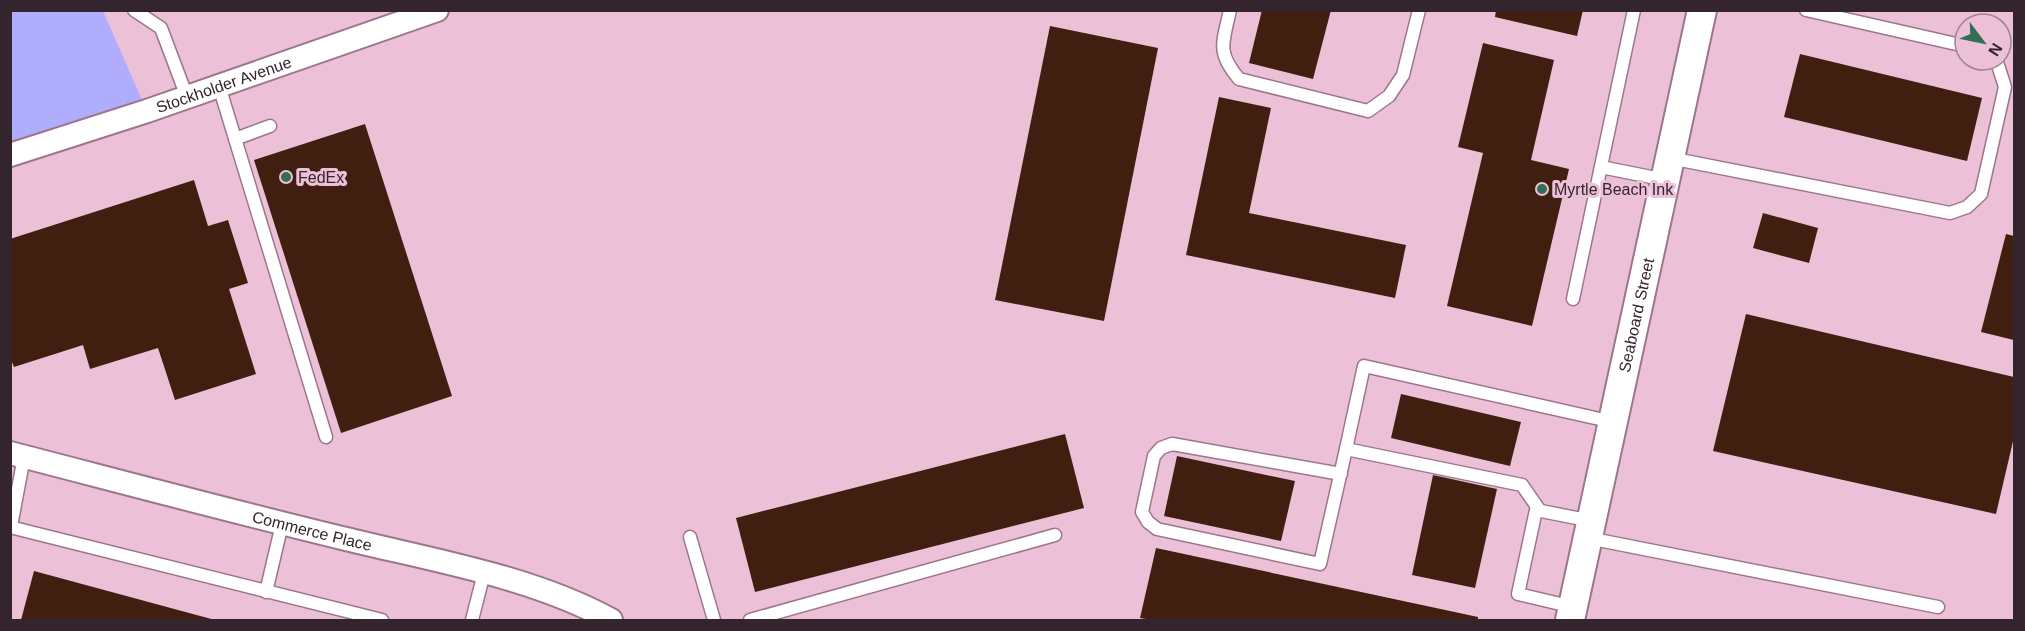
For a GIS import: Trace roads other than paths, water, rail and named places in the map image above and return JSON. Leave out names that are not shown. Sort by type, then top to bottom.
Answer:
[{"type":"street","name":"Stockholder Avenue","points":[[10,156],[436,10]]},
{"type":"street","name":"Seaboard Street","points":[[1572,614],[1702,10]]},
{"type":"street","name":"Commerce Place","points":[[17,455],[282,524],[484,573],[578,612],[611,621]]},
{"type":"lane","points":[[134,10],[161,28],[187,97]]},
{"type":"lane","points":[[1230,10],[1222,46],[1227,65],[1239,79],[1368,111],[1389,96],[1403,75],[1419,10]]},
{"type":"lane","points":[[1573,299],[1634,10]]},
{"type":"lane","points":[[1806,10],[1953,43]]},
{"type":"lane","points":[[1601,167],[1668,169],[1950,213],[1967,207],[1981,194],[2005,87],[2000,72]]},
{"type":"lane","points":[[219,86],[326,437]]},
{"type":"lane","points":[[235,139],[270,126]]},
{"type":"lane","points":[[1341,474],[1172,444],[1161,448],[1154,456],[1142,512],[1156,529],[1320,564],[1341,474],[1364,366],[1613,422]]},
{"type":"lane","points":[[1346,449],[1522,485],[1540,511]]},
{"type":"lane","points":[[17,455],[11,526],[382,621]]},
{"type":"lane","points":[[1572,614],[1518,594],[1536,510],[1590,529],[1938,607]]},
{"type":"lane","points":[[266,592],[282,524]]},
{"type":"lane","points":[[750,621],[1055,536]]},
{"type":"lane","points":[[690,537],[714,621]]},
{"type":"lane","points":[[472,621],[484,573]]},
{"type":"place","name":"FedEx","points":[[286,177]]},
{"type":"place","name":"Myrtle Beach Ink","points":[[1542,189]]}]
